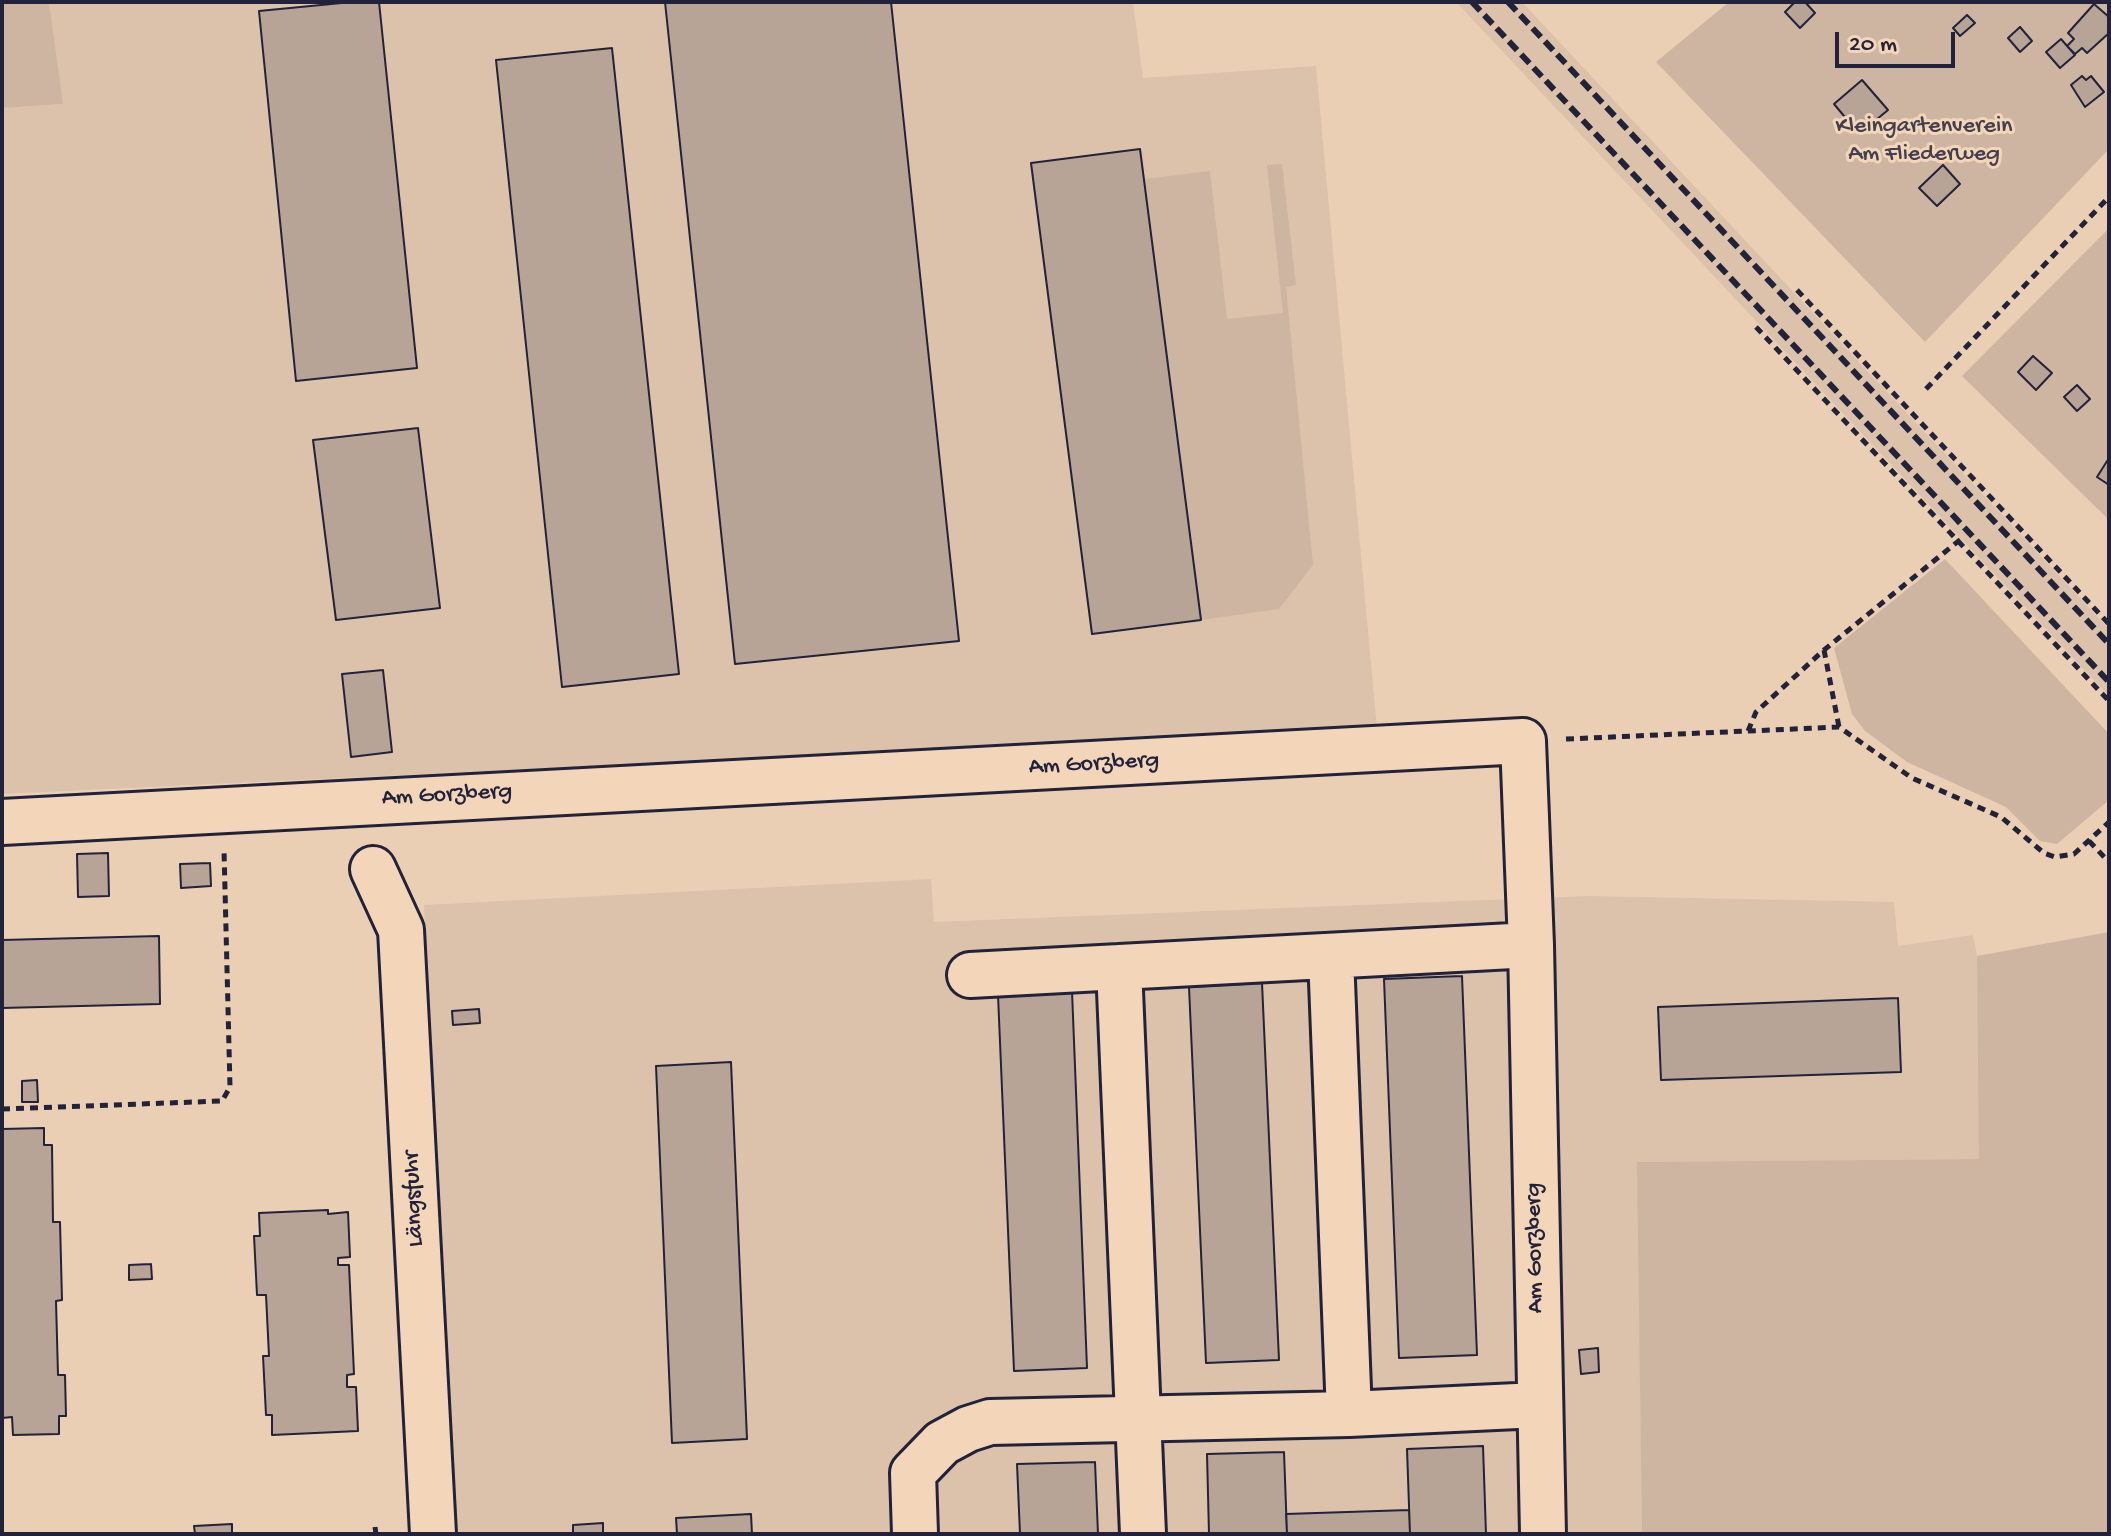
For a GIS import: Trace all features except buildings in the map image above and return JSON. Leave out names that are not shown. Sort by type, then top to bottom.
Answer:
[{"type":"street","name":"Am Gorzberg","points":[[2,822],[1523,741],[1531,945],[1543,1534]]},
{"type":"street","name":"Längsfuhr","points":[[373,869],[401,930],[433,1534]]},
{"type":"street","points":[[970,975],[1531,945]]},
{"type":"street","points":[[1331,956],[1349,1414]]},
{"type":"street","points":[[1119,967],[1143,1534]]},
{"type":"street","points":[[915,1534],[913,1473],[942,1443],[968,1429],[990,1422],[1349,1414],[1538,1405]]},
{"type":"path","points":[[1926,389],[2109,197]]},
{"type":"path","points":[[1797,290],[2109,624]]},
{"type":"path","points":[[1756,327],[2109,701]]},
{"type":"path","points":[[1748,731],[1756,712],[1824,650],[1959,540]]},
{"type":"path","points":[[1824,650],[1839,727]]},
{"type":"path","points":[[1523,741],[1839,727],[1912,778],[2001,817],[2044,853],[2065,857],[2089,841],[2109,822]]},
{"type":"path","points":[[2,1109],[222,1101],[230,1087],[222,809]]},
{"type":"path","points":[[2089,841],[2109,862]]},
{"type":"shaded area","points":[[49,2],[1133,2],[1143,78],[1316,66],[1377,729],[2,794],[2,108],[62,104]]},
{"type":"shaded area","points":[[1456,2],[1522,2],[2109,629],[2109,696]]},
{"type":"shaded area","points":[[931,879],[934,922],[1587,896],[1894,902],[1898,946],[1973,935],[1977,956],[1980,1159],[1638,1162],[1642,1534],[457,1534],[424,905]]},
{"type":"green space","points":[[2,2],[49,2],[63,104],[2,108]]},
{"type":"green space","name":"Kleingartenverein Am Fliederweg","points":[[1729,2],[2109,2],[2109,149],[1925,342],[1656,62]]},
{"type":"green space","points":[[1282,164],[1296,285],[1286,287],[1313,565],[1279,609],[1201,620],[1144,179],[1210,171],[1227,319],[1283,313],[1267,165]]},
{"type":"green space","points":[[2109,228],[2109,520],[1962,376]]},
{"type":"green space","points":[[1945,559],[2109,734],[2109,800],[2057,844],[2040,841],[2006,807],[1907,762],[1865,731],[1852,714],[1834,648]]},
{"type":"green space","points":[[2109,932],[2109,1534],[1642,1534],[1637,1162],[1979,1159],[1977,956]]},
{"type":"railway","points":[[1472,2],[2109,682]]},
{"type":"railway","points":[[1508,2],[2109,644]]}]
